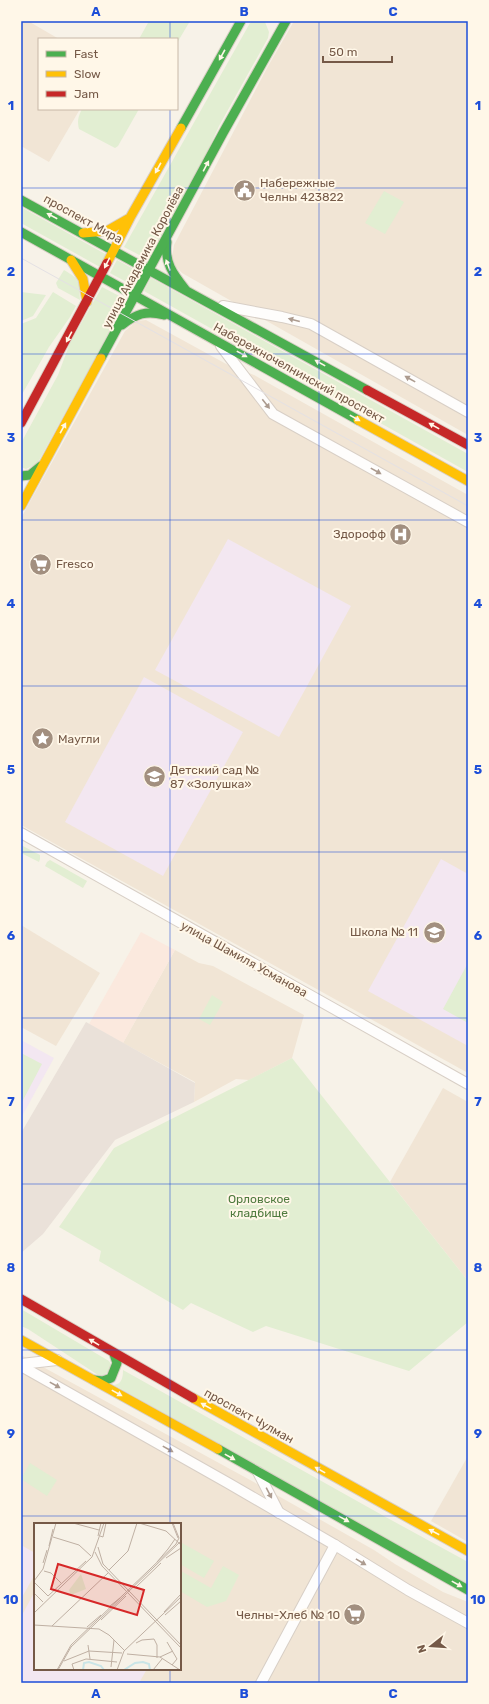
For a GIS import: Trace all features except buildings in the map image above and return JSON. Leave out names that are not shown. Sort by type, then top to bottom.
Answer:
[{"type":"main road","points":[[21,423],[101,276],[131,216],[241,21]]},
{"type":"main road","name":"улица Академика Королёва","points":[[21,506],[223,133],[286,21]]},
{"type":"main road","points":[[274,26],[274,44]]},
{"type":"main road","name":"проспект Мира","points":[[21,200],[132,260]]},
{"type":"main road","points":[[83,233],[106,232],[116,228],[131,216]]},
{"type":"main road","points":[[21,232],[101,276]]},
{"type":"main road","points":[[168,237],[165,251],[166,262],[171,272],[185,289]]},
{"type":"main road","points":[[69,258],[83,279],[87,302]]},
{"type":"main road","name":"Набережночелнинский проспект","points":[[132,260],[468,445]]},
{"type":"main road","name":"Набережночелнинский проспект","points":[[101,276],[170,316],[216,340],[468,481]]},
{"type":"main road","points":[[118,328],[132,316],[141,313],[152,311],[170,316]]},
{"type":"main road","points":[[21,476],[30,475],[44,462]]},
{"type":"main road","name":"проспект Чулман","points":[[21,1299],[114,1354],[386,1507],[468,1551]]},
{"type":"main road","points":[[21,1340],[58,1359],[468,1590]]},
{"type":"main road","points":[[94,1380],[103,1381],[111,1378],[118,1365],[117,1358],[114,1354]]},
{"type":"street","points":[[216,305],[282,316],[311,324],[468,412]]},
{"type":"street","points":[[216,340],[274,414],[468,522]]},
{"type":"street","name":"улица Шамиля Усманова","points":[[21,833],[468,1084]]},
{"type":"street","points":[[21,1365],[58,1359]]},
{"type":"street","points":[[21,1365],[336,1545],[408,1590],[468,1623]]},
{"type":"street","points":[[258,1472],[280,1514]]},
{"type":"street","points":[[261,1683],[336,1545]]},
{"type":"shaded area","points":[[21,21],[28,21],[57,38],[38,38],[38,110],[79,110],[49,162],[21,146]]},
{"type":"shaded area","points":[[294,21],[468,21],[468,435],[182,273],[176,267],[172,258],[174,245],[267,68]]},
{"type":"shaded area","points":[[146,320],[228,365],[254,375],[468,495],[468,1073],[21,825],[21,518],[125,331],[137,321]]},
{"type":"shaded area","points":[[228,539],[351,606],[279,737],[155,670]]},
{"type":"shaded area","name":"Детский сад № 87 «Золушка»","points":[[144,677],[243,732],[163,876],[65,822]]},
{"type":"shaded area","name":"Школа № 11","points":[[441,859],[468,874],[468,1046],[368,991]]},
{"type":"shaded area","points":[[21,925],[100,973],[56,1046],[21,1027]]},
{"type":"shaded area","points":[[141,932],[175,950],[123,1043],[89,1024]]},
{"type":"shaded area","points":[[175,950],[199,963],[213,966],[304,1015],[292,1058],[249,1080],[236,1079],[194,1102],[195,1082],[123,1043]]},
{"type":"shaded area","points":[[86,1022],[195,1083],[194,1102],[115,1140],[43,1234],[21,1253],[21,1133]]},
{"type":"shaded area","points":[[21,1040],[54,1058],[21,1118]]},
{"type":"shaded area","points":[[443,1088],[468,1102],[468,1281],[390,1182]]},
{"type":"shaded area","points":[[21,1355],[252,1481],[374,1550],[443,1592],[468,1602],[468,1683],[21,1683]]},
{"type":"shaded area","points":[[468,1456],[468,1542],[431,1521]]},
{"type":"shaded area","points":[[21,1545],[34,1552],[34,1576],[21,1599]]},
{"type":"shaded area","points":[[34,1593],[34,1670],[146,1670],[139,1683],[21,1683],[21,1617]]},
{"type":"green space","points":[[149,21],[190,21],[178,41],[178,38],[140,38]]},
{"type":"green space","points":[[253,21],[265,22],[269,32],[268,38],[219,126],[200,168],[149,260],[124,247],[250,23]]},
{"type":"green space","points":[[82,110],[138,110],[118,146],[115,148],[79,129],[78,119]]},
{"type":"green space","points":[[384,191],[404,202],[385,234],[365,223]]},
{"type":"green space","points":[[21,207],[107,255],[100,267],[21,223]]},
{"type":"green space","points":[[117,260],[141,273],[134,286],[110,273]]},
{"type":"green space","points":[[64,270],[74,276],[78,282],[80,300],[58,288],[56,283]]},
{"type":"green space","points":[[151,278],[468,454],[468,472],[144,291]]},
{"type":"green space","points":[[102,287],[127,300],[37,464],[26,469],[21,467],[21,443],[58,375],[70,343]]},
{"type":"green space","points":[[21,292],[46,295],[33,316],[21,321]]},
{"type":"green space","points":[[53,292],[76,306],[49,347],[21,396],[21,324],[36,318]]},
{"type":"green space","points":[[21,845],[40,855],[39,862],[21,853]]},
{"type":"green space","points":[[50,860],[87,881],[83,888],[45,866]]},
{"type":"green space","points":[[468,963],[468,1023],[443,1009]]},
{"type":"green space","points":[[212,995],[223,1002],[210,1025],[199,1019]]},
{"type":"green space","points":[[21,1053],[42,1064],[21,1104]]},
{"type":"green space","name":"Орловское кладбище","points":[[292,1058],[468,1281],[468,1322],[409,1371],[266,1326],[253,1332],[191,1303],[183,1310],[99,1261],[101,1251],[59,1227],[114,1148]]},
{"type":"green space","points":[[21,1309],[109,1361],[112,1366],[111,1370],[101,1377],[28,1329],[21,1326]]},
{"type":"green space","points":[[123,1370],[468,1562],[468,1584],[114,1385],[120,1382]]},
{"type":"green space","points":[[30,1463],[57,1480],[47,1496],[21,1479]]},
{"type":"green space","points":[[182,1543],[214,1561],[204,1578],[181,1565]]},
{"type":"green space","points":[[223,1566],[239,1575],[226,1601],[207,1607],[181,1592],[181,1571],[211,1588]]},
{"type":"tram line","points":[[21,258],[468,506]]},
{"type":"traffic: fast","points":[[181,128],[241,21]]},
{"type":"traffic: fast","points":[[101,358],[223,133],[286,21]]},
{"type":"traffic: fast","points":[[21,200],[367,390]]},
{"type":"traffic: fast","points":[[21,232],[358,420]]},
{"type":"traffic: fast","points":[[167,242],[166,249],[168,262],[185,289]]},
{"type":"traffic: fast","points":[[122,325],[132,318],[146,313],[164,315]]},
{"type":"traffic: fast","points":[[21,476],[30,475],[41,466]]},
{"type":"traffic: fast","points":[[94,1380],[103,1381],[111,1378],[117,1363],[114,1354]]},
{"type":"traffic: fast","points":[[218,1449],[468,1590]]},
{"type":"traffic: slow","points":[[107,263],[131,216],[181,128]]},
{"type":"traffic: slow","points":[[83,233],[107,231],[128,219]]},
{"type":"traffic: slow","points":[[71,260],[83,279],[87,302]]},
{"type":"traffic: slow","points":[[21,506],[101,358]]},
{"type":"traffic: slow","points":[[358,420],[468,481]]},
{"type":"traffic: slow","points":[[21,1340],[218,1449]]},
{"type":"traffic: slow","points":[[193,1398],[468,1551]]},
{"type":"traffic: jam","points":[[21,423],[107,263]]},
{"type":"traffic: jam","points":[[367,390],[468,445]]},
{"type":"traffic: jam","points":[[21,1299],[193,1398]]},
{"type":"place","name":"Набережные Челны 423822","points":[[245,190]]},
{"type":"place","name":"Здорофф","points":[[401,534]]},
{"type":"place","name":"Fresco","points":[[41,564]]},
{"type":"place","name":"Маугли","points":[[43,739]]},
{"type":"place","name":"Детский сад № 87 «Золушка»","points":[[154,777]]},
{"type":"place","name":"Школа № 11","points":[[434,932]]},
{"type":"place","name":"Челны-Хлеб № 10","points":[[355,1615]]}]
